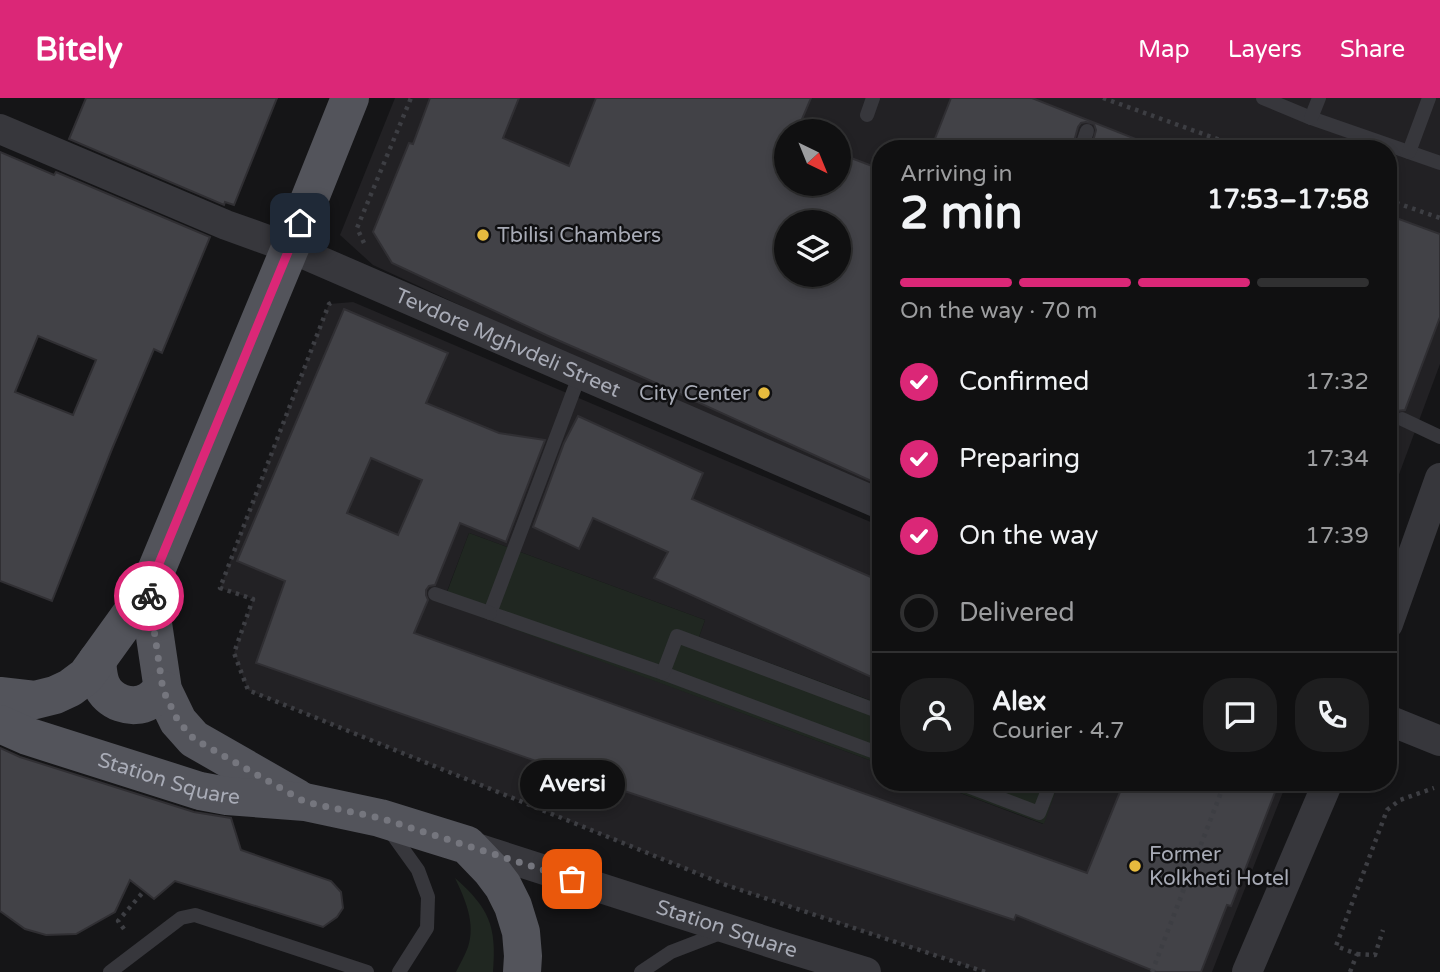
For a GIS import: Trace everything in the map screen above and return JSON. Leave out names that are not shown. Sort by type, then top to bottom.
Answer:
[{"type":"main road","points":[[0,696],[35,700],[70,688],[86,676],[148,590],[350,98]]},
{"type":"main road","points":[[148,590],[163,690],[178,721],[194,739],[305,802]]},
{"type":"main road","points":[[97,661],[102,687],[121,703],[132,706],[147,702],[163,690]]},
{"type":"main road","name":"Station Square","points":[[0,724],[27,736],[200,791],[227,796],[305,802],[380,818],[467,845],[491,870],[513,906],[521,932],[522,972]]},
{"type":"street","name":"Tevdore Mghvdeli Street","points":[[0,129],[75,151],[226,225],[290,248],[872,501]]},
{"type":"street","points":[[1397,599],[1440,478]]},
{"type":"street","points":[[1397,724],[1440,741]]},
{"type":"street","points":[[1247,972],[1324,791]]},
{"type":"street","name":"Station Square","points":[[467,845],[866,972]]},
{"type":"lane","points":[[867,115],[873,98]]},
{"type":"lane","points":[[1263,98],[1374,140]]},
{"type":"lane","points":[[1311,118],[1319,98]]},
{"type":"lane","points":[[1409,152],[1429,98]]},
{"type":"lane","points":[[1084,140],[1087,131]]},
{"type":"lane","points":[[1397,148],[1440,163]]},
{"type":"lane","points":[[490,614],[580,374]]},
{"type":"lane","points":[[1402,419],[1440,437]]},
{"type":"lane","points":[[435,594],[663,673],[872,751]]},
{"type":"lane","points":[[663,673],[677,636],[872,709]]},
{"type":"lane","points":[[981,791],[1039,813],[1048,791]]},
{"type":"lane","points":[[380,818],[418,870],[428,897],[427,928],[399,972]]},
{"type":"lane","points":[[110,972],[181,918],[195,915],[367,972]]},
{"type":"lane","points":[[641,972],[671,953],[731,929]]},
{"type":"lane","points":[[784,947],[808,972]]},
{"type":"path","points":[[366,247],[357,228],[411,98]]},
{"type":"path","points":[[1103,98],[1220,140]]},
{"type":"path","points":[[1397,203],[1440,218]]},
{"type":"path","points":[[341,303],[329,303],[220,588],[253,598],[234,653],[248,690],[726,885],[985,972]]},
{"type":"path","points":[[1383,930],[1375,955],[1357,954],[1336,946],[1387,810],[1400,800],[1434,788]]},
{"type":"path","points":[[1152,972],[1222,791]]},
{"type":"path","points":[[140,949],[118,921],[144,891]]},
{"type":"path","points":[[1350,972],[1357,954]]},
{"type":"shaded area","points":[[395,98],[1440,98],[1440,364],[1397,480],[1397,140],[872,140],[872,495],[373,265],[340,235]]},
{"type":"shaded area","points":[[353,302],[872,523],[872,701],[699,637],[705,620],[469,533],[443,602],[872,761],[872,791],[955,791],[1043,824],[1056,791],[1283,791],[1212,972],[985,972],[726,885],[248,690],[234,653],[253,599],[220,588],[329,304]]},
{"type":"shaded area","points":[[469,533],[705,620],[699,637],[872,701],[872,761],[443,603]]},
{"type":"shaded area","points":[[955,791],[1056,791],[1044,824]]},
{"type":"shaded area","points":[[455,878],[476,899],[488,919],[494,942],[493,972],[456,972],[468,947],[471,929],[466,903]]},
{"type":"building","points":[[86,98],[277,98],[234,205],[225,202],[224,205],[69,139]]},
{"type":"building","points":[[430,98],[519,98],[503,138],[569,166],[596,98],[811,98],[802,119],[774,119],[774,196],[851,196],[851,158],[872,166],[872,481],[392,263],[373,232],[409,143],[413,144]]},
{"type":"building","points":[[951,98],[1032,98],[1138,140],[1093,140],[1096,130],[1094,124],[1086,122],[1078,127],[1074,140],[935,140]]},
{"type":"building","points":[[0,152],[54,175],[56,172],[210,237],[162,353],[154,349],[52,601],[0,581]],"holes":[[[38,336],[96,360],[73,415],[15,392]]]},
{"type":"building","points":[[1397,218],[1440,234],[1440,317],[1405,410],[1397,411]]},
{"type":"building","points":[[344,309],[448,353],[426,403],[499,433],[545,440],[506,542],[460,523],[435,585],[426,590],[428,600],[414,633],[1087,873],[1120,791],[1276,791],[1231,906],[1227,905],[1201,972],[1156,972],[1016,915],[1014,920],[576,775],[256,663],[285,581],[237,561]],"holes":[[[371,458],[422,480],[398,535],[347,513]]]},
{"type":"building","points":[[578,416],[703,473],[692,499],[872,578],[872,677],[654,578],[668,552],[593,518],[579,549],[533,527],[564,443]]},
{"type":"building","points":[[0,748],[20,757],[194,812],[231,818],[241,850],[331,881],[341,892],[343,908],[337,917],[323,927],[175,881],[154,899],[130,880],[115,912],[76,934],[46,935],[25,929],[0,911]]},
{"type":"way so far","points":[[149,596],[163,690],[178,721],[194,739],[305,802],[380,818],[572,879]]},
{"type":"place","name":"Tbilisi Chambers","points":[[483,235]]},
{"type":"place","name":"City Center","points":[[764,393]]},
{"type":"place","name":"Former Kolkheti Hotel","points":[[1135,866]]},
{"type":"place","name":"Aversi","points":[[572,879]]},
{"type":"route","points":[[149,596],[148,590],[300,223]]}]
